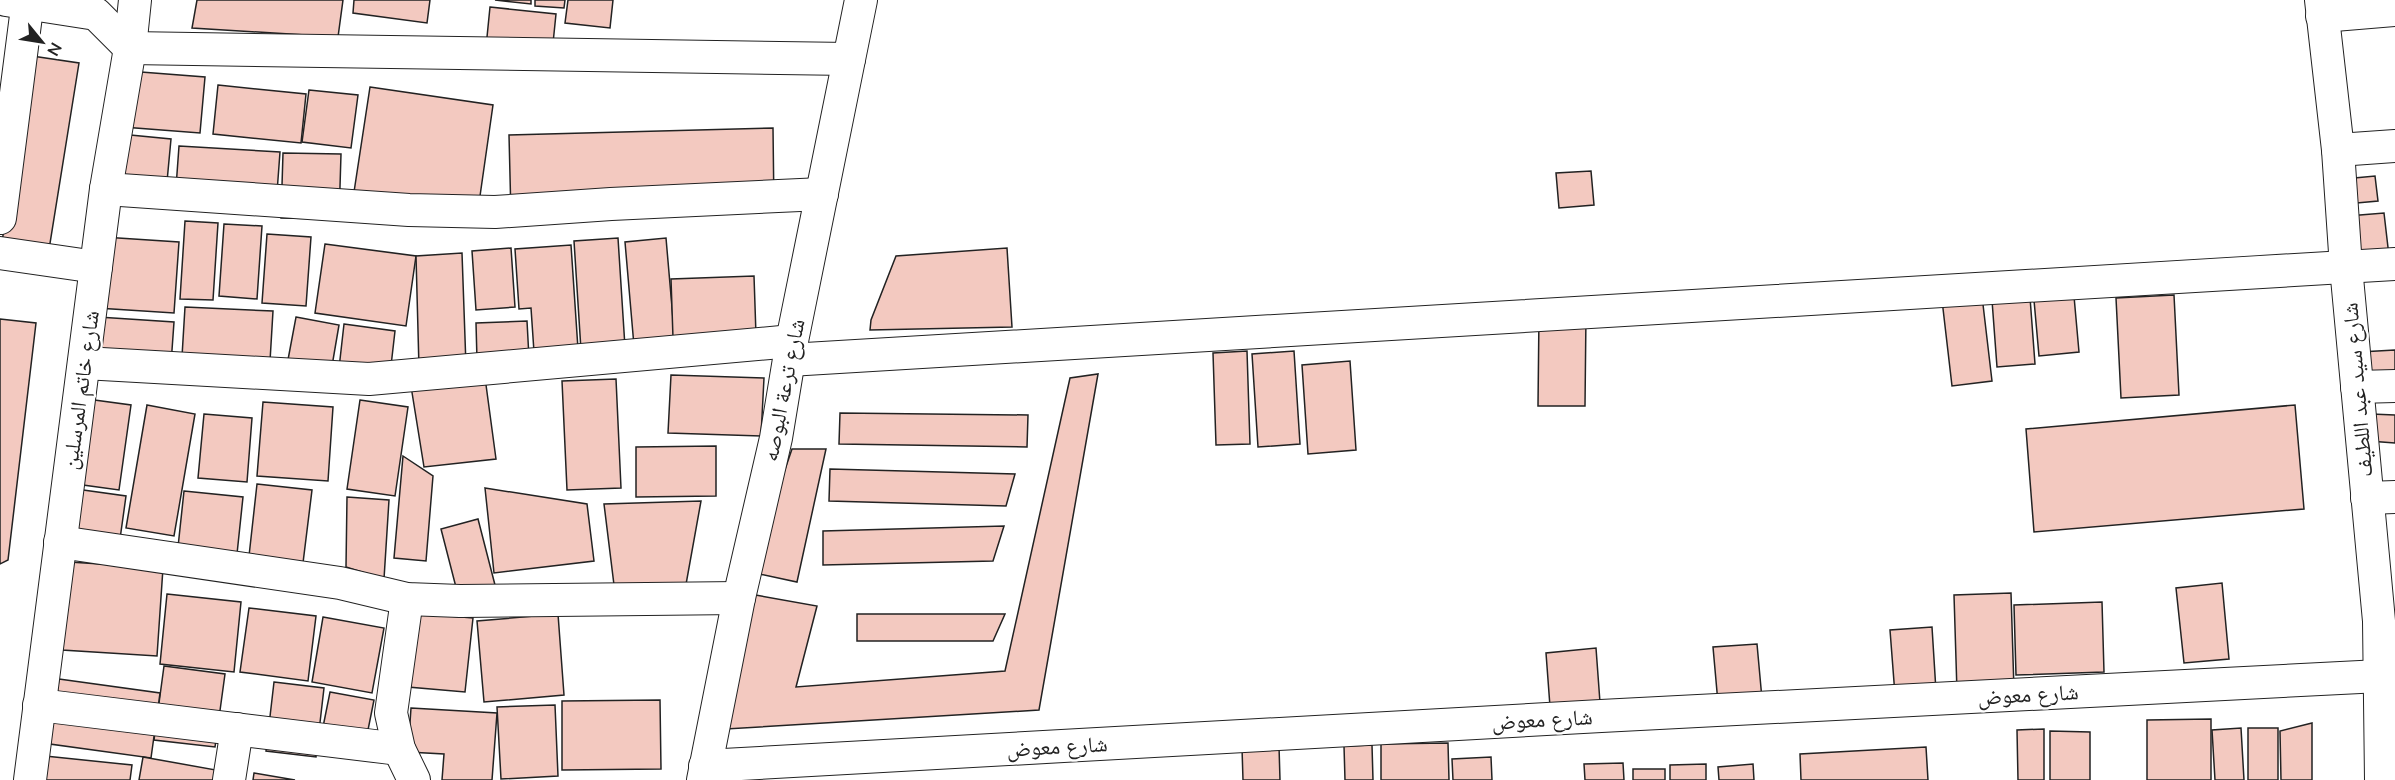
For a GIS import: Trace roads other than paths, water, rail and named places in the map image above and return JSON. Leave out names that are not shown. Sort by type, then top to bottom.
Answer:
[{"type":"street","name":"شارع خاتم المرسلين","points":[[30,780],[106,189],[130,48],[135,0]]},
{"type":"street","name":"شارع ترعة البوصه","points":[[704,773],[739,598],[776,438],[790,351],[861,0]]},
{"type":"street","points":[[0,218],[21,1],[96,14],[130,48],[849,59]]},
{"type":"street","points":[[2321,8],[2395,10]]},
{"type":"street","name":"شارع سيد عبد اللطيف","points":[[2321,8],[2338,150],[2357,387],[2381,498],[2387,621],[2380,676],[2386,769]]},
{"type":"street","points":[[2338,150],[2395,146]]},
{"type":"street","points":[[106,189],[409,210],[495,212],[822,194]]},
{"type":"street","points":[[0,253],[96,267]]},
{"type":"street","points":[[84,363],[369,379],[790,351],[2395,264]]},
{"type":"street","points":[[2357,387],[2395,386]]},
{"type":"street","points":[[60,542],[340,583],[408,599],[472,601],[739,598]]},
{"type":"street","points":[[408,599],[391,713],[399,749],[414,780]]},
{"type":"street","name":"شارع معوض","points":[[704,773],[1589,717],[2380,676]]},
{"type":"street","points":[[39,705],[399,749]]},
{"type":"street","points":[[229,780],[237,729]]}]
